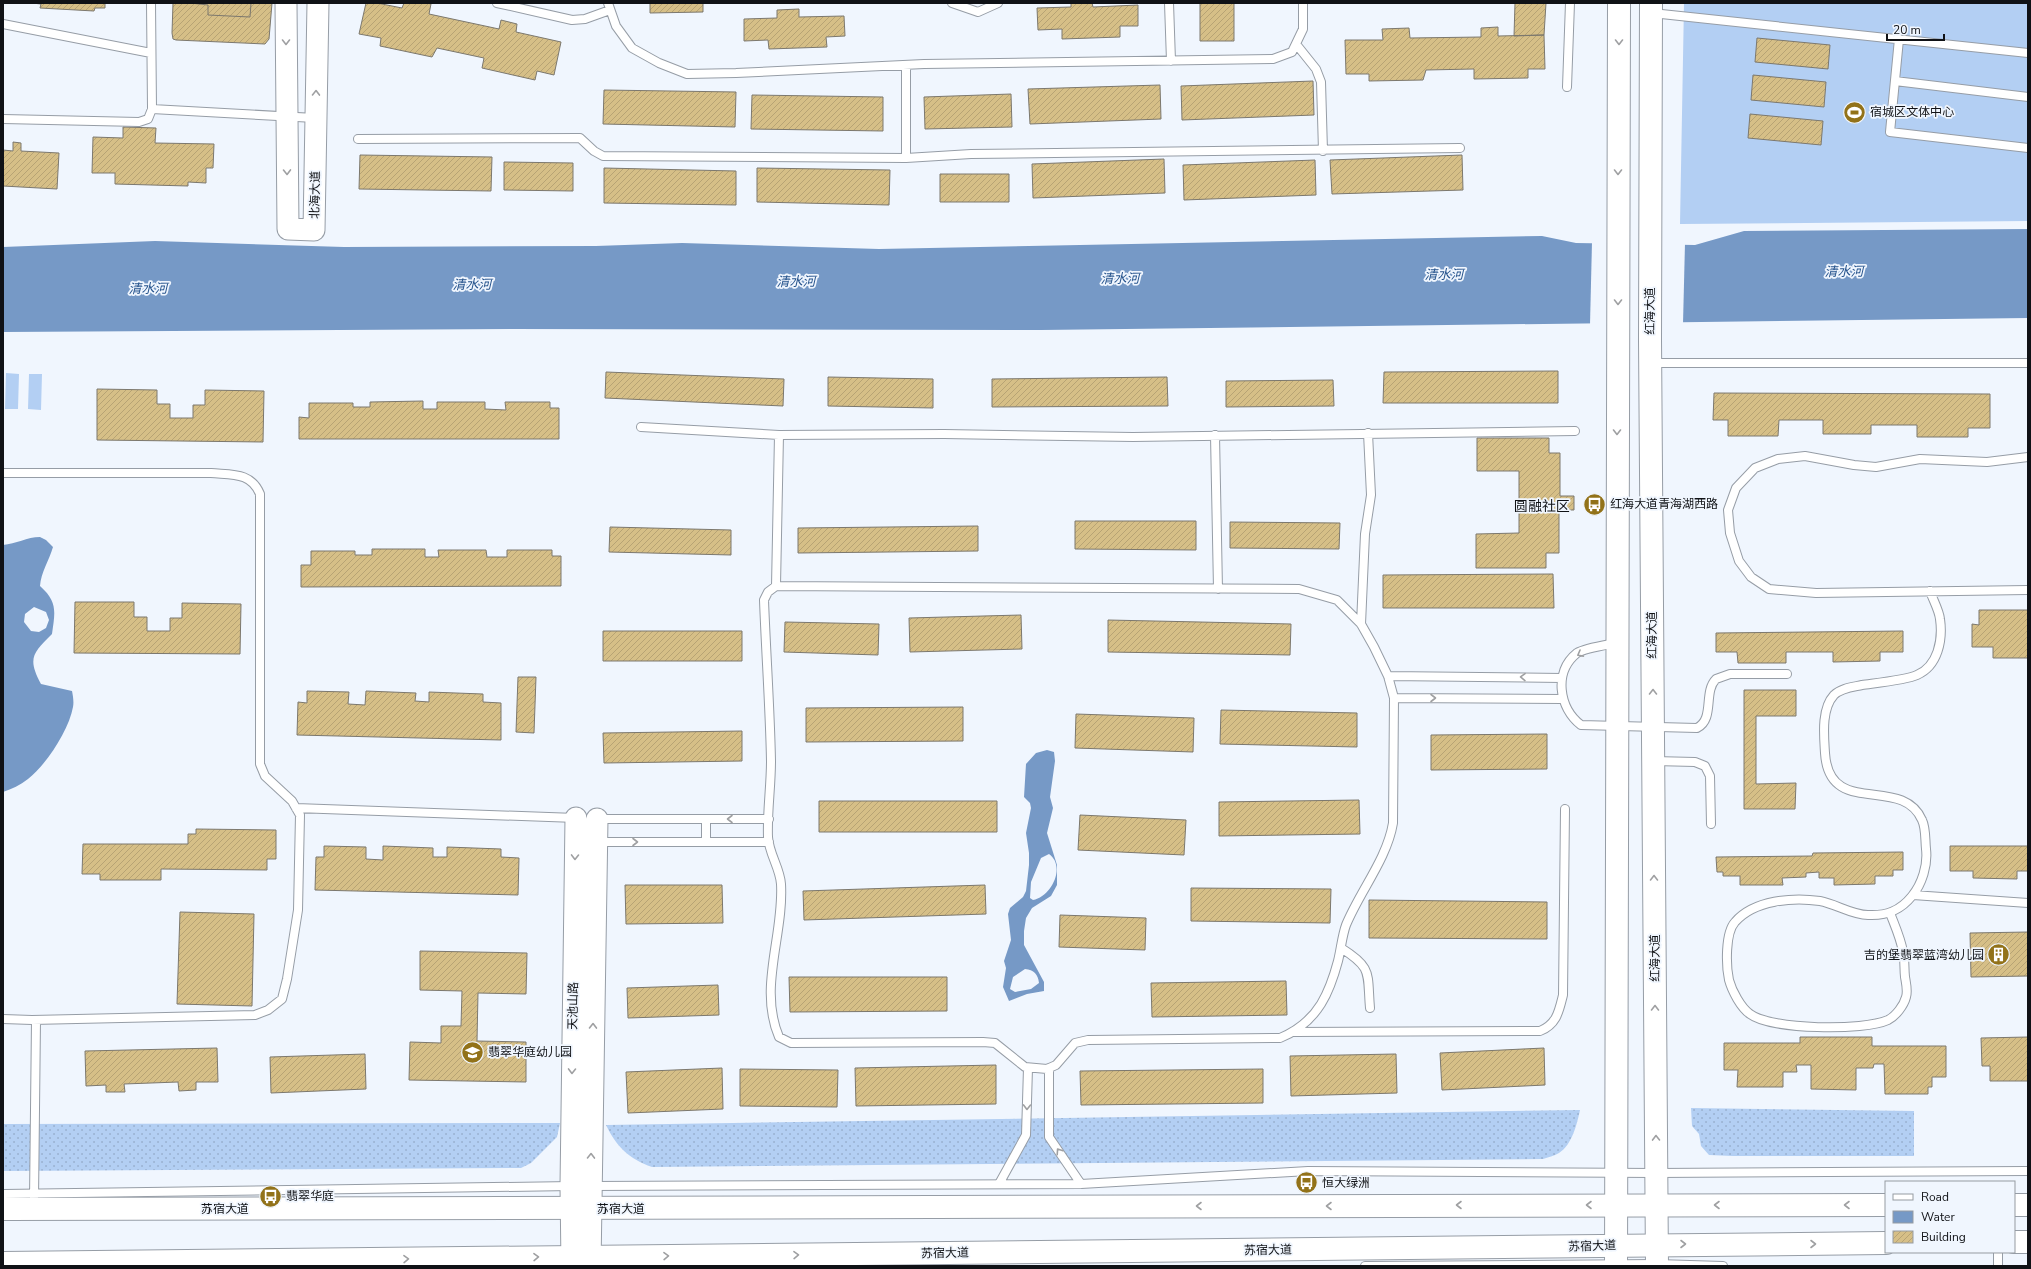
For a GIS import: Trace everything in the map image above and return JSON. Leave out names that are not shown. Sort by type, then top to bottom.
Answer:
[{"type":"main road","points":[[1616,1258],[1616,725],[1619,3]]},
{"type":"main road","name":"红海大道","points":[[1651,8],[1650,363],[1657,1258]]},
{"type":"main road","name":"苏宿大道","points":[[3,1210],[34,1201],[581,1209],[1885,1205]]},
{"type":"main road","points":[[2015,1205],[2028,1205]]},
{"type":"main road","points":[[2015,1242],[2028,1242]]},
{"type":"main road","name":"苏宿大道","points":[[3,1263],[1657,1258],[1885,1243]]},
{"type":"street","name":"北海大道","points":[[286,3],[288,229],[314,230],[318,3]]},
{"type":"street","points":[[581,1261],[581,1186],[596,842],[586,819]]},
{"type":"street","name":"天池山路","points":[[581,1186],[586,819]]},
{"type":"lane","points":[[3,120],[139,122],[148,119],[152,109],[151,3]]},
{"type":"lane","points":[[497,3],[572,20],[585,19],[609,7],[616,26],[632,48],[659,63],[687,74],[906,65],[1273,59],[1292,52],[1303,29],[1303,3]]},
{"type":"lane","points":[[952,3],[978,12],[998,3]]},
{"type":"lane","points":[[1169,3],[1171,61]]},
{"type":"lane","points":[[1567,87],[1570,3]]},
{"type":"lane","points":[[1651,8],[1899,39],[2028,53]]},
{"type":"lane","points":[[3,24],[152,53]]},
{"type":"lane","points":[[1899,39],[1890,132],[2028,148]]},
{"type":"lane","points":[[1296,44],[1316,69],[1321,82],[1323,151]]},
{"type":"lane","points":[[906,65],[906,158]]},
{"type":"lane","points":[[1895,81],[2028,97]]},
{"type":"lane","points":[[152,109],[316,118]]},
{"type":"lane","points":[[358,139],[580,138],[594,151],[603,156],[906,158],[971,154],[1323,151],[1460,148]]},
{"type":"lane","points":[[1650,363],[2028,363]]},
{"type":"lane","points":[[641,427],[779,435],[944,434],[1133,437],[1575,431]]},
{"type":"lane","points":[[1361,624],[1365,534],[1371,495],[1368,433]]},
{"type":"lane","points":[[776,586],[779,435]]},
{"type":"lane","points":[[1215,436],[1218,589]]},
{"type":"lane","points":[[2028,457],[1987,462],[1920,459],[1876,467],[1854,466],[1805,456],[1778,459],[1755,468],[1736,488],[1728,510],[1730,533],[1739,561],[1751,577],[1769,589],[1816,593],[2028,590]]},
{"type":"lane","points":[[3,473],[211,473],[241,475],[256,483],[260,494],[260,764],[265,776],[292,801],[300,815],[298,910],[287,979],[282,999],[268,1010],[255,1014],[36,1020],[3,1019]]},
{"type":"lane","points":[[776,586],[1298,590],[1315,593],[1337,600],[1361,624],[1388,676],[1394,698],[1393,823],[1390,837],[1354,906],[1345,928],[1332,982],[1321,1003],[1310,1018],[1294,1032],[1280,1038],[1088,1040],[1075,1043],[1062,1059],[1050,1068],[1028,1068],[1019,1063],[995,1043],[791,1043],[779,1037],[775,1028],[773,1013],[772,968],[780,914],[781,883],[769,842],[771,761],[764,600],[768,592],[776,586]]},
{"type":"lane","points":[[1890,914],[1903,950],[1907,995],[1901,1007],[1891,1018],[1880,1023],[1825,1028],[1787,1025],[1767,1022],[1749,1014],[1736,996],[1729,980],[1727,941],[1734,922],[1754,909],[1773,901],[1821,901],[1866,915],[1890,914],[1903,906],[1913,896],[1922,881],[1927,855],[1922,820],[1914,809],[1902,800],[1854,792],[1839,787],[1829,774],[1825,760],[1824,726],[1827,709],[1834,695],[1846,688],[1917,676],[1930,666],[1940,649],[1941,631],[1940,617],[1930,591]]},
{"type":"lane","points":[[1617,642],[1579,652],[1569,661],[1562,678],[1562,699],[1573,718],[1581,725],[1697,728],[1702,725],[1708,709],[1712,683],[1721,676],[1730,674],[1787,674]]},
{"type":"lane","points":[[1388,676],[1562,678]]},
{"type":"lane","points":[[1394,698],[1562,699]]},
{"type":"lane","points":[[1653,761],[1695,762],[1704,766],[1710,776],[1711,824]]},
{"type":"lane","points":[[296,808],[586,819],[769,820]]},
{"type":"lane","points":[[1294,1032],[1540,1031],[1548,1028],[1555,1021],[1563,995],[1565,809]]},
{"type":"lane","points":[[706,819],[706,842]]},
{"type":"lane","points":[[596,842],[769,842]]},
{"type":"lane","points":[[1913,896],[2028,903]]},
{"type":"lane","points":[[1341,948],[1362,962],[1367,973],[1370,1008]]},
{"type":"lane","points":[[34,1201],[36,1020]]},
{"type":"lane","points":[[999,1184],[1026,1135],[1028,1068]]},
{"type":"lane","points":[[1050,1068],[1049,1137],[1081,1184]]},
{"type":"lane","points":[[3,1194],[34,1201],[581,1186],[1081,1184],[1308,1171],[1656,1173],[2028,1171]]},
{"type":"lane","points":[[1998,1253],[1998,1266]]},
{"type":"lane","points":[[1365,1266],[1616,1258]]},
{"type":"lane","points":[[1657,1258],[1723,1266]]},
{"type":"shaded area","name":"宿城区文体中心","points":[[1684,3],[2028,3],[2028,221],[1680,224]]},
{"type":"shaded area","points":[[6,373],[19,374],[18,409],[5,409]]},
{"type":"shaded area","points":[[29,374],[42,374],[41,410],[28,409]]},
{"type":"shaded area","points":[[1691,1108],[1914,1111],[1914,1156],[1709,1155],[1701,1146],[1699,1134],[1692,1126]]},
{"type":"shaded area","points":[[1580,1110],[1571,1140],[1559,1153],[1543,1159],[652,1167],[630,1156],[624,1151],[614,1139],[606,1125]]},
{"type":"shaded area","points":[[560,1123],[557,1137],[531,1163],[521,1168],[3,1171],[3,1124]]},
{"type":"water","name":"清水河","points":[[2028,229],[2028,318],[1041,330],[512,329],[3,332],[3,247],[155,241],[344,247],[596,246],[682,243],[879,249],[1542,236],[1576,243],[1695,245],[1744,231]]},
{"type":"water","points":[[40,537],[46,540],[53,547],[42,576],[40,586],[50,597],[54,608],[54,619],[52,634],[36,651],[33,662],[34,668],[41,684],[72,691],[73,705],[71,716],[62,736],[42,765],[25,781],[16,787],[3,792],[3,545]],"holes":[[[34,607],[46,612],[49,620],[46,628],[39,632],[31,631],[24,622],[25,614]]]},
{"type":"water","points":[[1047,750],[1054,752],[1055,761],[1050,797],[1053,808],[1047,833],[1057,865],[1057,885],[1051,896],[1032,908],[1026,918],[1024,931],[1024,945],[1044,982],[1044,991],[1027,994],[1009,1001],[1003,987],[1006,968],[1004,961],[1011,940],[1008,914],[1010,908],[1023,897],[1026,891],[1029,853],[1026,833],[1031,808],[1030,803],[1024,797],[1026,764],[1036,753]],"holes":[[[1049,854],[1054,859],[1056,866],[1054,880],[1046,893],[1033,900],[1030,898],[1031,882],[1041,858]],[[1025,969],[1031,970],[1035,973],[1038,977],[1039,983],[1031,989],[1015,992],[1010,989],[1013,977]]]},
{"type":"pier","points":[[1592,242],[1685,243],[1683,324],[1590,325]]},
{"type":"building","points":[[32,3],[105,3],[105,8],[95,8],[94,11],[40,8],[41,4]]},
{"type":"building","points":[[173,3],[272,3],[269,39],[265,44],[173,39]]},
{"type":"building","points":[[190,3],[251,3],[250,17],[208,15],[208,5]]},
{"type":"building","points":[[366,3],[377,3],[402,8],[404,3],[427,3],[431,4],[429,14],[499,29],[501,20],[517,24],[516,32],[561,42],[554,75],[537,71],[535,80],[482,68],[484,58],[437,48],[432,57],[380,46],[381,38],[359,34]]},
{"type":"building","points":[[650,3],[703,3],[703,12],[650,13]]},
{"type":"building","points":[[1071,3],[1092,3],[1093,7],[1138,5],[1138,26],[1120,26],[1120,37],[1062,39],[1062,29],[1038,30],[1037,8],[1071,7]]},
{"type":"building","points":[[1200,3],[1234,3],[1234,41],[1200,41]]},
{"type":"building","points":[[1515,3],[1546,3],[1544,35],[1514,36]]},
{"type":"building","points":[[799,9],[799,17],[844,16],[845,36],[826,37],[827,47],[769,49],[768,40],[744,41],[744,19],[777,18],[777,10]]},
{"type":"building","points":[[1498,27],[1498,36],[1544,35],[1545,69],[1528,69],[1528,78],[1474,79],[1474,69],[1426,70],[1423,80],[1369,81],[1369,74],[1346,74],[1345,40],[1383,40],[1382,29],[1409,28],[1410,38],[1481,37],[1481,28]]},
{"type":"building","points":[[1757,38],[1830,45],[1828,69],[1755,62]]},
{"type":"building","points":[[1753,75],[1826,82],[1824,107],[1751,100]]},
{"type":"building","points":[[1313,81],[1314,115],[1182,120],[1181,86]]},
{"type":"building","points":[[1160,85],[1161,119],[1030,124],[1028,89]]},
{"type":"building","points":[[604,90],[736,92],[735,127],[603,124]]},
{"type":"building","points":[[1011,94],[1012,127],[925,129],[924,97]]},
{"type":"building","points":[[752,95],[883,97],[883,131],[751,129]]},
{"type":"building","points":[[1750,114],[1823,121],[1821,145],[1748,138]]},
{"type":"building","points":[[123,127],[156,128],[155,143],[214,144],[213,168],[206,168],[206,183],[188,182],[188,186],[115,184],[115,173],[92,173],[93,137],[123,138]]},
{"type":"building","points":[[13,142],[21,143],[21,151],[59,153],[57,189],[3,186],[3,150],[13,151]]},
{"type":"building","points":[[360,155],[492,157],[491,191],[359,189]]},
{"type":"building","points":[[1462,155],[1463,190],[1332,194],[1330,160]]},
{"type":"building","points":[[1164,159],[1165,193],[1033,198],[1032,164]]},
{"type":"building","points":[[1315,160],[1316,195],[1184,200],[1183,165]]},
{"type":"building","points":[[504,162],[573,163],[573,191],[504,190]]},
{"type":"building","points":[[604,168],[736,171],[736,205],[604,203]]},
{"type":"building","points":[[757,168],[890,170],[889,205],[757,202]]},
{"type":"building","points":[[940,174],[1009,174],[1009,202],[940,202]]},
{"type":"building","points":[[1558,371],[1558,403],[1383,403],[1384,372]]},
{"type":"building","points":[[606,372],[784,379],[783,406],[605,398]]},
{"type":"building","points":[[828,377],[933,379],[933,408],[828,406]]},
{"type":"building","points":[[1167,377],[1168,406],[992,407],[992,379]]},
{"type":"building","points":[[1333,380],[1334,406],[1226,407],[1226,381]]},
{"type":"building","points":[[97,389],[157,390],[157,404],[170,404],[170,418],[193,418],[193,405],[205,405],[205,390],[264,391],[263,442],[97,440]]},
{"type":"building","points":[[1714,393],[1990,394],[1990,428],[1968,428],[1968,437],[1917,437],[1917,425],[1871,425],[1871,434],[1823,434],[1823,420],[1779,420],[1778,436],[1728,436],[1728,420],[1713,420]]},
{"type":"building","points":[[423,401],[423,409],[437,409],[437,402],[485,402],[485,409],[506,410],[505,402],[550,402],[550,408],[559,408],[559,439],[299,439],[299,417],[309,418],[309,403],[353,403],[353,407],[370,407],[370,402]]},
{"type":"building","points":[[1477,438],[1549,438],[1549,453],[1560,453],[1560,496],[1574,496],[1574,510],[1559,510],[1559,553],[1546,553],[1546,568],[1476,568],[1476,534],[1519,533],[1519,471],[1477,471]]},
{"type":"building","points":[[1075,521],[1196,521],[1196,550],[1075,549]]},
{"type":"building","points":[[1230,522],[1340,523],[1339,549],[1230,548]]},
{"type":"building","points":[[978,526],[978,551],[798,553],[798,528]]},
{"type":"building","points":[[610,527],[731,530],[731,555],[609,552]]},
{"type":"building","points":[[372,549],[425,549],[425,557],[439,557],[438,550],[486,550],[487,557],[507,557],[507,550],[552,550],[552,556],[561,556],[561,586],[301,587],[301,565],[311,565],[311,551],[355,551],[355,555],[372,555]]},
{"type":"building","points":[[1553,574],[1554,608],[1383,608],[1383,575]]},
{"type":"building","points":[[75,602],[134,602],[134,617],[147,617],[147,631],[170,631],[170,618],[182,618],[182,603],[241,604],[240,654],[74,653]]},
{"type":"building","points":[[1979,610],[2028,610],[2028,658],[1993,658],[1993,647],[1972,647],[1972,624],[1979,625]]},
{"type":"building","points":[[1021,615],[1022,649],[910,652],[909,618]]},
{"type":"building","points":[[1108,620],[1291,624],[1290,655],[1108,652]]},
{"type":"building","points":[[785,622],[879,624],[878,655],[784,652]]},
{"type":"building","points":[[603,631],[742,631],[742,661],[603,661]]},
{"type":"building","points":[[1903,631],[1903,652],[1880,652],[1880,661],[1833,662],[1833,652],[1786,652],[1786,663],[1738,663],[1737,652],[1716,652],[1716,633]]},
{"type":"building","points":[[518,677],[536,677],[534,733],[516,732]]},
{"type":"building","points":[[1744,690],[1796,690],[1796,716],[1756,716],[1756,784],[1796,783],[1795,809],[1744,809]]},
{"type":"building","points":[[307,691],[349,692],[348,704],[365,705],[366,691],[416,693],[415,701],[429,702],[429,692],[483,694],[483,702],[501,703],[501,740],[297,735],[298,702],[307,703]]},
{"type":"building","points":[[963,707],[963,741],[806,742],[806,708]]},
{"type":"building","points":[[1221,710],[1357,713],[1357,747],[1220,744]]},
{"type":"building","points":[[1076,714],[1194,718],[1193,752],[1075,748]]},
{"type":"building","points":[[742,731],[742,761],[604,763],[603,733]]},
{"type":"building","points":[[1547,734],[1547,769],[1431,770],[1431,735]]},
{"type":"building","points":[[1359,800],[1360,834],[1219,836],[1219,802]]},
{"type":"building","points":[[819,801],[997,801],[997,832],[819,832]]},
{"type":"building","points":[[1080,815],[1186,820],[1184,855],[1078,850]]},
{"type":"building","points":[[196,829],[276,830],[276,859],[267,859],[267,870],[161,869],[161,880],[100,880],[100,874],[82,874],[83,844],[188,844],[188,834],[196,834]]},
{"type":"building","points":[[324,846],[366,847],[366,859],[383,860],[383,846],[433,848],[433,857],[447,857],[447,847],[501,849],[501,857],[519,858],[518,895],[315,890],[316,857],[324,857]]},
{"type":"building","points":[[1950,846],[2028,846],[2028,871],[2017,871],[2017,879],[1973,878],[1973,871],[1950,871]]},
{"type":"building","points":[[1903,852],[1903,870],[1893,870],[1893,876],[1875,876],[1875,884],[1834,885],[1834,878],[1819,878],[1819,872],[1806,873],[1806,877],[1782,878],[1783,885],[1740,885],[1740,876],[1723,876],[1723,872],[1717,872],[1716,857],[1812,856],[1813,853]]},
{"type":"building","points":[[625,885],[722,885],[723,923],[626,924]]},
{"type":"building","points":[[985,885],[986,914],[804,920],[803,891]]},
{"type":"building","points":[[1191,888],[1331,889],[1330,923],[1191,921]]},
{"type":"building","points":[[1369,900],[1547,902],[1547,939],[1369,938]]},
{"type":"building","points":[[180,912],[254,914],[252,1006],[177,1004]]},
{"type":"building","points":[[1060,915],[1146,918],[1145,950],[1059,947]]},
{"type":"building","name":"吉的堡翡翠蓝湾幼儿园","points":[[2028,932],[2028,976],[1971,977],[1970,933]]},
{"type":"building","points":[[420,951],[527,953],[526,994],[478,993],[477,1041],[526,1042],[526,1082],[409,1080],[410,1042],[441,1043],[441,1026],[461,1026],[462,991],[420,990]]},
{"type":"building","points":[[789,977],[947,977],[947,1011],[790,1012]]},
{"type":"building","points":[[1286,981],[1287,1015],[1152,1017],[1151,983]]},
{"type":"building","points":[[718,985],[719,1015],[628,1018],[627,988]]},
{"type":"building","points":[[1800,1037],[1872,1037],[1872,1046],[1946,1046],[1946,1077],[1932,1077],[1932,1087],[1928,1087],[1928,1094],[1885,1094],[1884,1064],[1874,1064],[1873,1068],[1856,1068],[1856,1090],[1811,1089],[1811,1065],[1796,1065],[1797,1072],[1783,1072],[1783,1087],[1737,1087],[1738,1070],[1724,1070],[1724,1043],[1800,1043]]},
{"type":"building","points":[[2028,1037],[2028,1081],[1990,1081],[1990,1066],[1982,1066],[1981,1038]]},
{"type":"building","points":[[217,1048],[218,1082],[196,1082],[196,1090],[179,1091],[178,1082],[124,1084],[125,1092],[106,1092],[106,1085],[86,1086],[85,1051]]},
{"type":"building","points":[[1544,1048],[1545,1085],[1442,1090],[1440,1053]]},
{"type":"building","points":[[365,1054],[366,1089],[271,1093],[270,1057]]},
{"type":"building","points":[[1396,1054],[1397,1093],[1291,1096],[1290,1056]]},
{"type":"building","points":[[996,1065],[996,1104],[856,1106],[855,1068]]},
{"type":"building","points":[[722,1068],[723,1109],[628,1113],[626,1072]]},
{"type":"building","points":[[740,1069],[838,1070],[837,1107],[740,1106]]},
{"type":"building","points":[[1263,1069],[1263,1103],[1081,1105],[1080,1071]]},
{"type":"place","name":"宿城区文体中心","points":[[1855,112]]},
{"type":"place","name":"红海大道青海湖西路","points":[[1595,504]]},
{"type":"place","name":"吉的堡翡翠蓝湾幼儿园","points":[[1999,955]]},
{"type":"place","name":"翡翠华庭幼儿园","points":[[473,1052]]},
{"type":"place","name":"恒大绿洲","points":[[1306,1183]]},
{"type":"place","name":"翡翠华庭","points":[[271,1196]]},
{"type":"district","name":"圆融社区","points":[[1542,506]]}]
